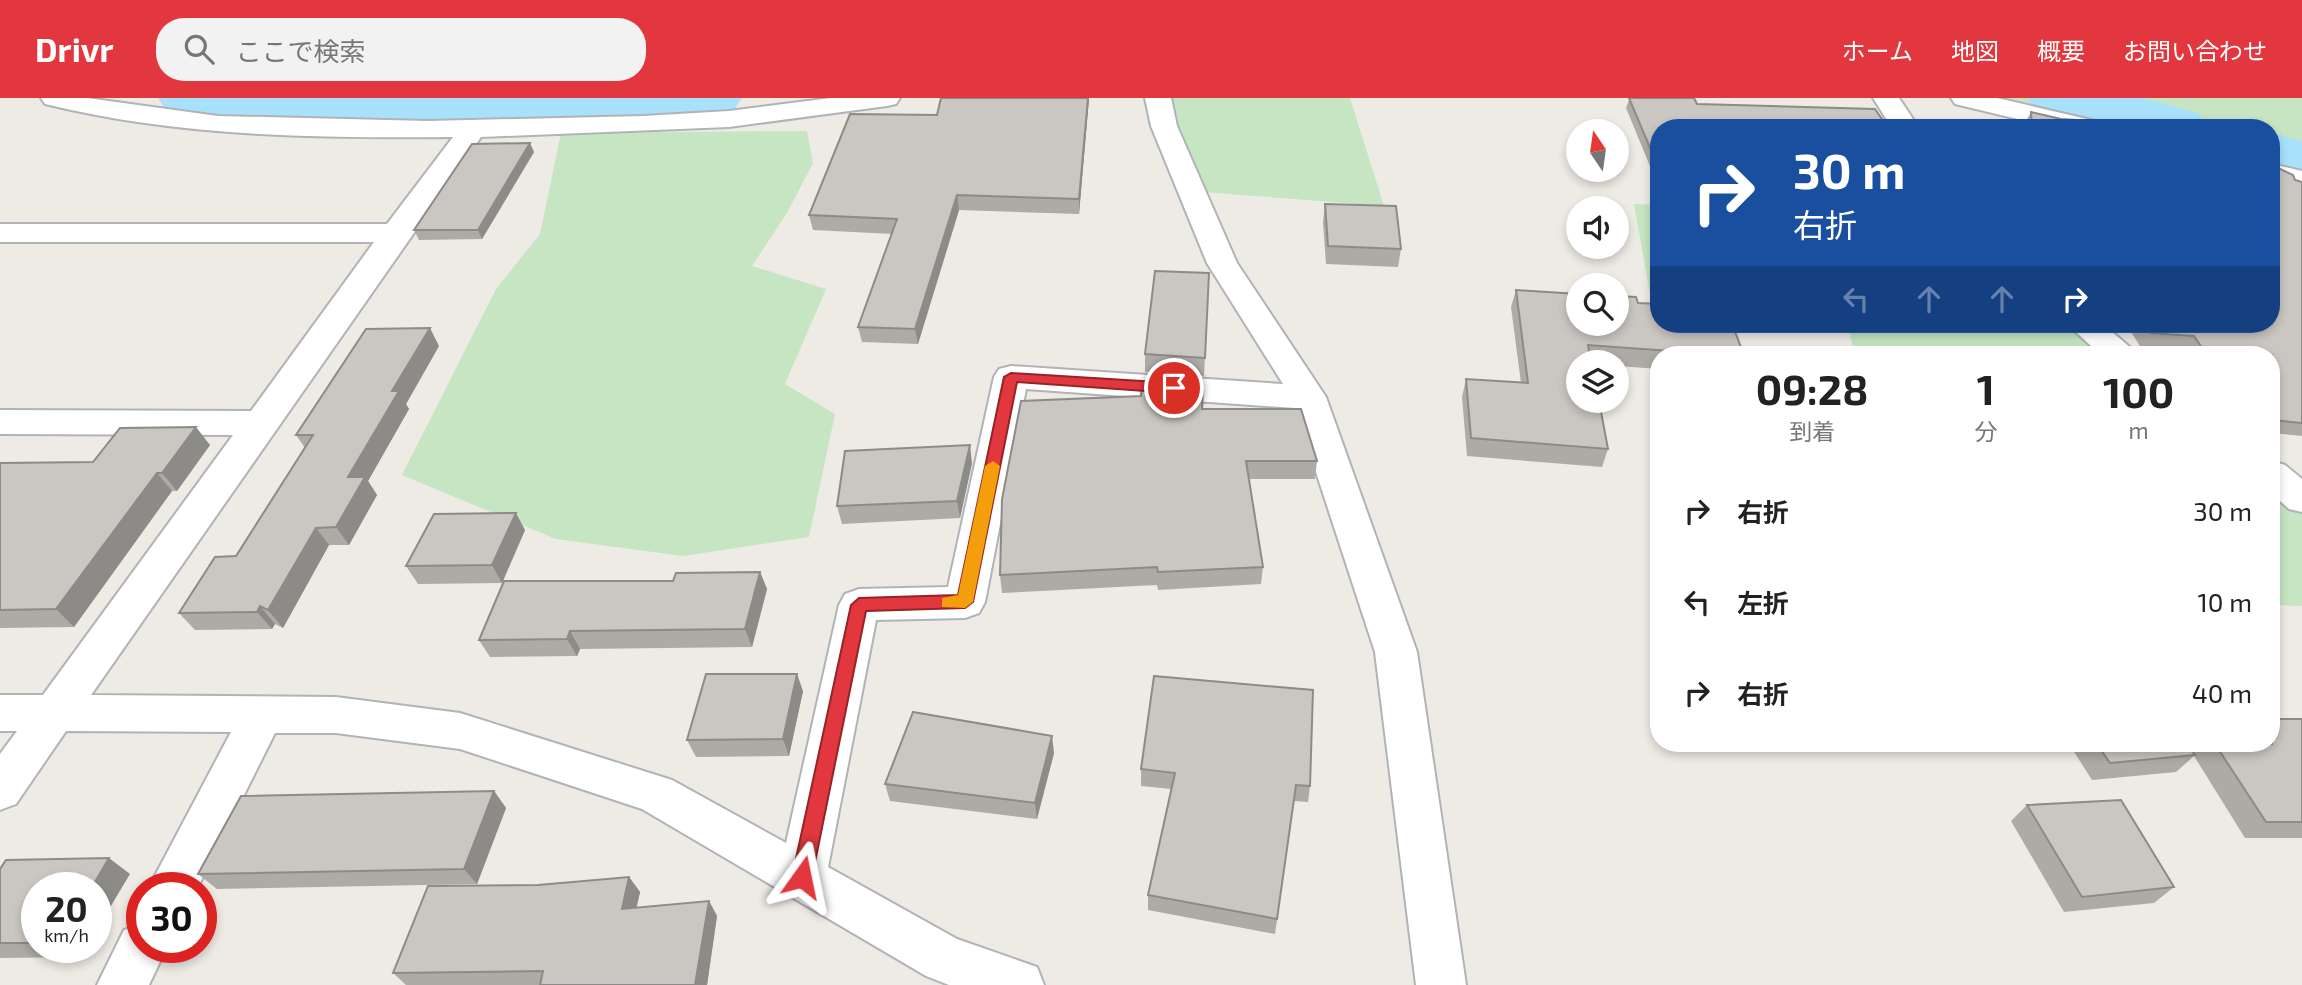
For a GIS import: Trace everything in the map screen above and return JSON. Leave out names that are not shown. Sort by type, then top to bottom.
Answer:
[{"type":"street","points":[[54,98],[176,121],[290,129],[630,126],[719,119],[887,98]]},
{"type":"street","points":[[1158,98],[1164,126],[1222,263],[1309,397],[1396,652],[1441,985]]},
{"type":"street","points":[[1886,98],[1900,119]]},
{"type":"street","points":[[1964,98],[2052,119]]},
{"type":"street","points":[[0,790],[473,129]]},
{"type":"street","points":[[2280,174],[2302,180]]},
{"type":"street","points":[[0,233],[396,233]]},
{"type":"street","points":[[2094,333],[2111,346]]},
{"type":"street","points":[[802,877],[859,605],[965,602],[1011,377],[1309,397]]},
{"type":"street","points":[[0,422],[262,423]]},
{"type":"street","points":[[2280,481],[2302,499]]},
{"type":"street","points":[[0,713],[336,715],[460,732],[656,794],[944,960],[1019,985]]},
{"type":"street","points":[[181,872],[263,715]]},
{"type":"street","points":[[122,985],[134,963]]},
{"type":"green space","points":[[1158,98],[1350,98],[1384,206],[1191,191]]},
{"type":"green space","points":[[1970,98],[2302,98],[2302,175],[2280,168],[2280,119],[2065,119]]},
{"type":"green space","points":[[807,131],[813,163],[787,213],[752,266],[826,289],[785,384],[835,414],[809,537],[683,556],[556,539],[402,475],[496,289],[540,234],[561,133]]},
{"type":"green space","points":[[1634,204],[1650,205],[1650,294]]},
{"type":"green space","points":[[1849,333],[2095,333],[2111,346],[1853,346]]},
{"type":"green space","points":[[2280,481],[2302,502],[2302,606],[2280,605]]},
{"type":"building","points":[[941,98],[1088,98],[1079,199],[957,195],[915,329],[858,327],[897,219],[809,215],[850,114],[937,115]]},
{"type":"building","points":[[1629,98],[1694,98],[1697,104],[1875,109],[1882,119],[1650,119],[1650,148]]},
{"type":"building","points":[[2031,112],[2061,119],[2031,119]]},
{"type":"building","points":[[530,143],[478,230],[414,230],[472,144]]},
{"type":"building","points":[[2280,169],[2293,175],[2295,180],[2302,182],[2302,423],[2280,421],[2280,346],[2201,346],[2194,336],[2150,333],[2280,333]]},
{"type":"building","points":[[1325,204],[1396,206],[1401,249],[1328,246]]},
{"type":"building","points":[[1155,271],[1209,273],[1205,358],[1145,354]]},
{"type":"building","points":[[1516,290],[1566,293],[1566,336],[1629,336],[1629,297],[1636,297],[1638,303],[1650,304],[1650,333],[1735,333],[1741,346],[1650,346],[1650,350],[1588,345],[1589,350],[1566,350],[1566,413],[1601,413],[1608,449],[1471,438],[1466,379],[1528,383]]},
{"type":"building","points":[[430,328],[392,391],[399,391],[348,477],[365,477],[336,527],[316,528],[268,610],[260,606],[257,612],[179,613],[215,557],[236,556],[313,435],[296,435],[366,329]]},
{"type":"building","points":[[1142,382],[1203,386],[1202,409],[1301,409],[1317,461],[1246,461],[1263,567],[1158,572],[1157,567],[1000,575],[1002,499],[1021,401],[1141,396]]},
{"type":"building","points":[[196,427],[162,473],[157,473],[56,609],[0,610],[0,463],[93,462],[120,428]]},
{"type":"building","points":[[970,445],[957,501],[837,506],[845,451]]},
{"type":"building","points":[[516,513],[492,565],[406,566],[434,514]]},
{"type":"building","points":[[760,572],[745,629],[570,631],[567,639],[479,640],[504,581],[673,581],[676,573]]},
{"type":"building","points":[[706,674],[797,674],[783,739],[687,740]]},
{"type":"building","points":[[1154,676],[1313,690],[1310,786],[1296,785],[1277,919],[1148,895],[1175,773],[1141,769]]},
{"type":"building","points":[[913,712],[1052,736],[1035,803],[885,784]]},
{"type":"building","points":[[2280,719],[2302,719],[2302,822],[2266,822],[2220,752],[2280,752]]},
{"type":"building","points":[[2102,752],[2193,752],[2195,755],[2110,763]]},
{"type":"building","points":[[494,791],[464,869],[199,872],[241,796]]},
{"type":"building","points":[[2121,800],[2174,887],[2082,897],[2027,805]]},
{"type":"building","points":[[109,858],[101,872],[21,872],[21,943],[0,943],[0,869],[6,860]]},
{"type":"building","points":[[629,877],[622,909],[709,901],[695,985],[540,985],[543,971],[393,973],[428,886],[538,885]]},
{"type":"waterway","points":[[192,98],[276,105],[401,109],[618,105],[708,98]]},
{"type":"waterway","points":[[2062,98],[2140,119]]},
{"type":"waterway","points":[[2280,157],[2302,163]]},
{"type":"slow traffic","points":[[948,602],[965,602],[993,466]]},
{"type":"route","points":[[802,877],[859,605],[965,602],[1011,377],[1174,388]]}]
